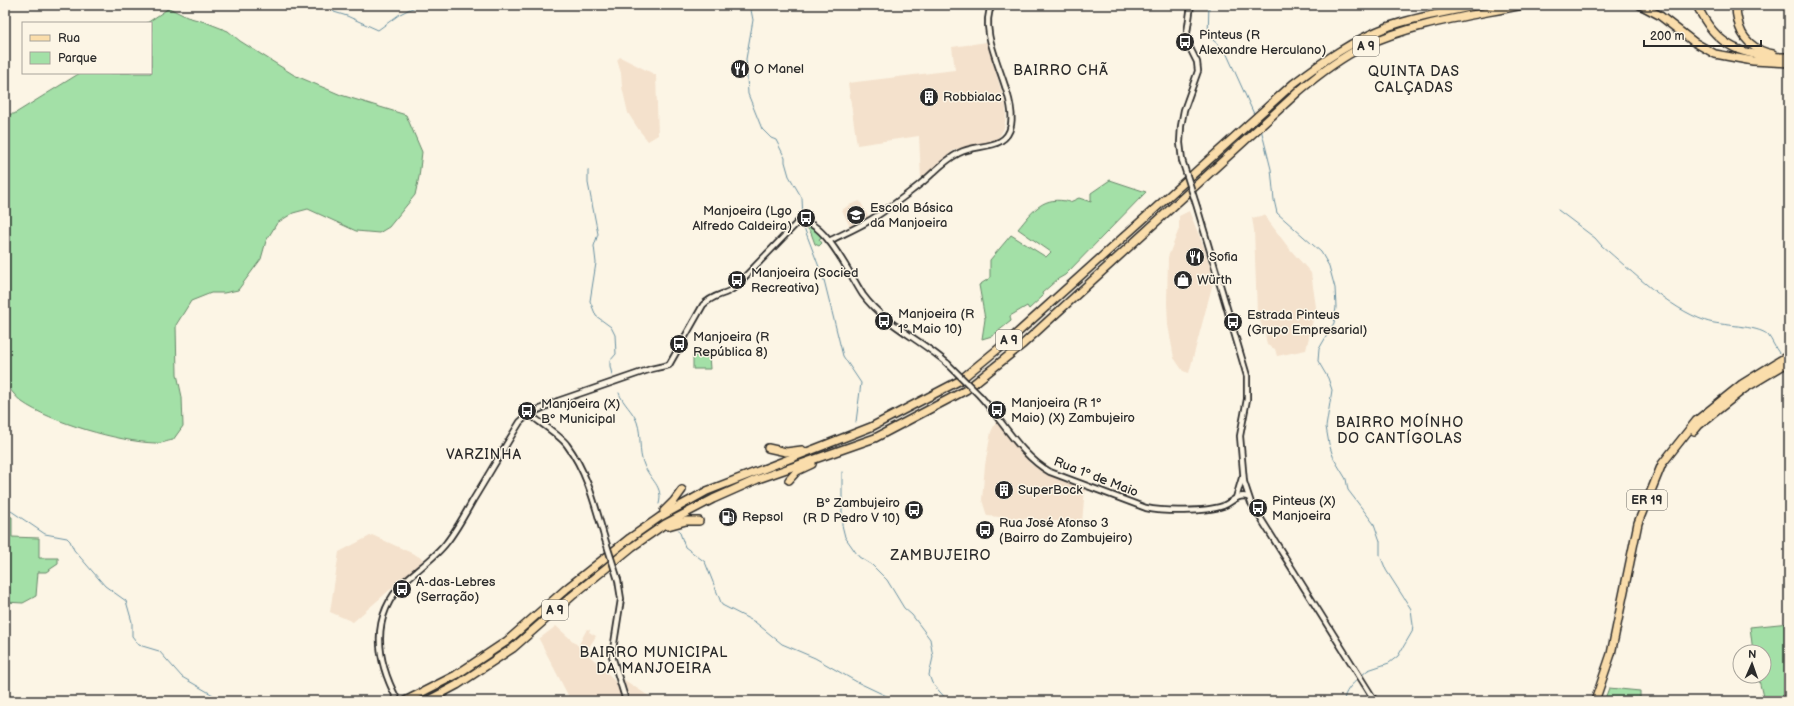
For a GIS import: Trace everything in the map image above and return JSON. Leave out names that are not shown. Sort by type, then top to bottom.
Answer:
[{"type":"highway","name":"A 9","points":[[401,700],[456,675],[507,641],[566,589],[660,517],[707,491],[871,427],[959,381],[1015,335],[1293,84],[1327,58],[1360,39],[1390,26],[1479,5]]},
{"type":"highway","name":"A 9","points":[[426,701],[457,685],[513,648],[632,546],[665,524],[712,499],[758,480],[875,438],[966,390],[1023,344],[1299,90],[1331,66],[1364,47],[1393,35],[1419,27],[1523,5]]},
{"type":"highway","points":[[1640,5],[1660,15],[1694,42],[1715,54],[1736,59],[1789,62]]},
{"type":"highway","points":[[1694,5],[1710,34],[1725,47],[1740,55],[1770,61]]},
{"type":"highway","points":[[1697,5],[1712,32],[1727,45],[1753,55],[1789,57]]},
{"type":"highway","points":[[1737,5],[1738,25],[1744,38],[1756,48],[1770,54],[1789,57]]},
{"type":"highway","name":"ER 19","points":[[1595,701],[1610,654],[1638,523],[1662,464],[1696,420],[1742,384],[1789,355]]},
{"type":"highway","name":"ER 19","points":[[1599,701],[1615,656],[1642,525],[1665,467],[1699,425],[1744,389],[1789,362]]},
{"type":"highway","points":[[768,448],[786,452],[797,452],[836,440]]},
{"type":"highway","points":[[789,480],[797,471],[836,451]]},
{"type":"highway","points":[[640,531],[668,508],[682,490]]},
{"type":"highway","points":[[648,536],[676,523],[699,521]]},
{"type":"street","points":[[829,241],[873,219],[919,185],[946,160],[961,152],[1000,142],[1006,137],[1011,127],[1012,112],[992,47],[988,25],[988,11],[992,5]]},
{"type":"street","points":[[1191,5],[1186,40],[1197,62],[1198,71],[1184,110],[1180,143],[1182,160],[1247,376],[1247,399],[1240,436],[1242,474],[1248,497],[1364,685],[1376,701]]},
{"type":"street","name":"Rua 1º de Maio","points":[[529,414],[558,401],[669,365],[703,305],[711,297],[729,292],[794,225],[801,222],[807,222],[815,226],[829,241],[864,296],[874,307],[910,337],[939,355],[996,413],[1028,456],[1037,465],[1050,472],[1146,508],[1159,511],[1223,506],[1241,496],[1248,497]]},
{"type":"street","points":[[401,700],[382,665],[380,645],[380,632],[383,617],[391,597],[404,582],[448,541],[520,422],[529,414],[567,444],[585,476],[593,496],[618,580],[621,599],[612,656],[626,701]]},
{"type":"street","points":[[1236,498],[1242,474]]},
{"type":"shaded area","points":[[987,42],[1006,107],[1004,128],[999,137],[993,141],[954,150],[921,179],[919,136],[857,145],[848,83],[955,70],[952,47]]},
{"type":"shaded area","points":[[620,57],[656,75],[658,135],[648,141],[628,113],[622,87],[621,73],[617,60]]},
{"type":"shaded area","name":"Escola Básica da Manjoeira","points":[[860,201],[869,218],[850,227],[842,210],[849,205]]},
{"type":"shaded area","points":[[1189,211],[1204,247],[1214,279],[1189,373],[1183,371],[1174,358],[1168,325],[1167,303],[1168,257],[1179,229],[1179,216]]},
{"type":"shaded area","points":[[1264,215],[1288,247],[1311,273],[1316,307],[1306,350],[1277,356],[1275,349],[1267,345],[1265,334],[1257,313],[1254,230],[1252,218]]},
{"type":"shaded area","points":[[997,419],[1031,464],[1047,474],[1085,488],[1082,523],[987,516],[982,500],[985,465],[991,432]]},
{"type":"shaded area","points":[[372,535],[424,560],[353,622],[330,612],[339,552]]},
{"type":"shaded area","points":[[556,626],[603,668],[621,688],[623,701],[571,701],[539,639]]},
{"type":"shaded area","points":[[587,629],[596,636],[588,649],[579,644]]},
{"type":"shaded area","points":[[623,679],[656,701],[631,701]]},
{"type":"green space","points":[[169,8],[187,17],[228,31],[240,41],[294,75],[341,95],[406,115],[422,152],[415,195],[389,227],[379,233],[356,231],[308,209],[293,213],[277,223],[266,241],[261,259],[238,290],[224,293],[211,293],[191,301],[176,325],[177,374],[182,397],[183,426],[173,440],[162,443],[140,442],[105,435],[50,417],[22,402],[5,384],[5,114],[14,114],[78,74],[152,74],[152,22],[148,22]]},
{"type":"green space","points":[[1110,180],[1146,192],[1065,275],[1042,293],[1043,296],[1029,309],[1027,306],[1010,316],[1011,321],[992,336],[982,339],[985,319],[979,285],[990,278],[990,260],[1011,235],[1046,257],[1051,252],[1018,229],[1034,210],[1046,202],[1061,200],[1070,202],[1079,198],[1091,202],[1091,193]]},
{"type":"green space","points":[[805,225],[817,232],[822,237],[819,239],[822,243],[819,246],[815,244],[811,233]]},
{"type":"green space","points":[[709,355],[710,369],[693,369],[693,356]]},
{"type":"green space","points":[[5,516],[12,517],[12,537],[39,538],[39,558],[58,558],[58,564],[46,572],[38,572],[36,596],[23,603],[5,602]]},
{"type":"green space","points":[[1789,623],[1789,694],[1777,701],[1764,701],[1760,684],[1772,684],[1772,644],[1752,644],[1750,627]]},
{"type":"green space","points":[[1609,688],[1640,691],[1640,701],[1604,701]]},
{"type":"waterway","points":[[331,5],[334,12],[347,16],[378,30],[400,14],[422,5]]},
{"type":"waterway","points":[[750,5],[753,20],[746,59],[748,94],[762,129],[771,138],[776,140],[785,158],[789,176],[802,198],[803,220]]},
{"type":"waterway","points":[[1209,5],[1208,36],[1225,50],[1254,114]]},
{"type":"waterway","points":[[1261,129],[1271,169],[1274,200],[1277,213],[1321,252],[1329,266],[1335,288],[1336,307],[1334,323],[1319,349],[1318,361],[1328,378],[1332,390],[1326,427],[1329,444],[1334,459],[1346,479],[1348,490],[1374,524],[1380,541],[1380,555],[1386,570],[1411,609],[1413,625],[1412,632],[1398,656],[1389,663],[1368,670],[1361,676]]},
{"type":"waterway","points":[[588,170],[588,183],[598,234],[594,246],[596,263],[590,301],[596,316],[611,327],[615,335],[616,354],[610,361],[613,379]]},
{"type":"waterway","points":[[1558,210],[1595,238],[1602,246],[1651,288],[1678,307],[1692,315],[1712,323],[1748,327],[1763,332],[1768,335],[1779,353]]},
{"type":"waterway","points":[[803,225],[824,280],[843,356],[861,383],[856,422]]},
{"type":"waterway","points":[[619,393],[637,422],[642,460],[660,492],[659,504]]},
{"type":"waterway","points":[[842,472],[842,525],[845,537],[859,557],[872,565],[887,580],[904,608],[912,615],[930,639],[933,657],[929,675],[932,683],[948,701]]},
{"type":"waterway","points":[[5,511],[11,511],[45,534],[67,538],[74,550],[105,586],[126,601],[132,622],[132,636],[139,645],[159,651],[182,677],[213,695],[214,701]]},
{"type":"waterway","points":[[679,530],[685,547],[705,562],[722,605],[755,622],[782,644],[815,658],[857,682],[897,701]]},
{"type":"waterway","points":[[1344,701],[1347,691],[1359,678]]},
{"type":"place","name":"Pinteus (R Alexandre Herculano)","points":[[1185,42]]},
{"type":"place","name":"O Manel","points":[[740,69]]},
{"type":"place","name":"Robbialac","points":[[929,97]]},
{"type":"place","name":"Escola Básica da Manjoeira","points":[[856,215]]},
{"type":"place","name":"Manjoeira (Lgo Alfredo Caldeira)","points":[[806,218]]},
{"type":"place","name":"Sofia","points":[[1195,257]]},
{"type":"place","name":"Manjoeira (Socied Recreativa)","points":[[737,280]]},
{"type":"place","name":"Würth","points":[[1183,280]]},
{"type":"place","name":"Manjoeira (R 1º Maio 10)","points":[[884,321]]},
{"type":"place","name":"Estrada Pinteus (Grupo Empresarial)","points":[[1233,322]]},
{"type":"place","name":"Manjoeira (R República 8)","points":[[679,344]]},
{"type":"place","name":"Manjoeira (R 1º Maio) (X) Zambujeiro","points":[[997,410]]},
{"type":"place","name":"Manjoeira (X) Bº Municipal","points":[[527,411]]},
{"type":"place","name":"SuperBock","points":[[1004,490]]},
{"type":"place","name":"Pinteus (X) Manjoeira","points":[[1258,508]]},
{"type":"place","name":"Bº Zambujeiro (R D Pedro V 10)","points":[[914,510]]},
{"type":"place","name":"Repsol","points":[[728,517]]},
{"type":"place","name":"Rua José Afonso 3 (Bairro do Zambujeiro)","points":[[985,530]]},
{"type":"place","name":"A-das-Lebres (Serração)","points":[[402,589]]},
{"type":"district","name":"BAIRRO CHÃ","points":[[1061,70]]},
{"type":"district","name":"QUINTA DAS CALÇADAS","points":[[1414,80]]},
{"type":"district","name":"BAIRRO MOÍNHO DO CANTÍGOLAS","points":[[1400,430]]},
{"type":"district","name":"VARZINHA","points":[[484,454]]},
{"type":"district","name":"ZAMBUJEIRO","points":[[941,555]]},
{"type":"district","name":"BAIRRO MUNICIPAL DA MANJOEIRA","points":[[654,660]]}]
